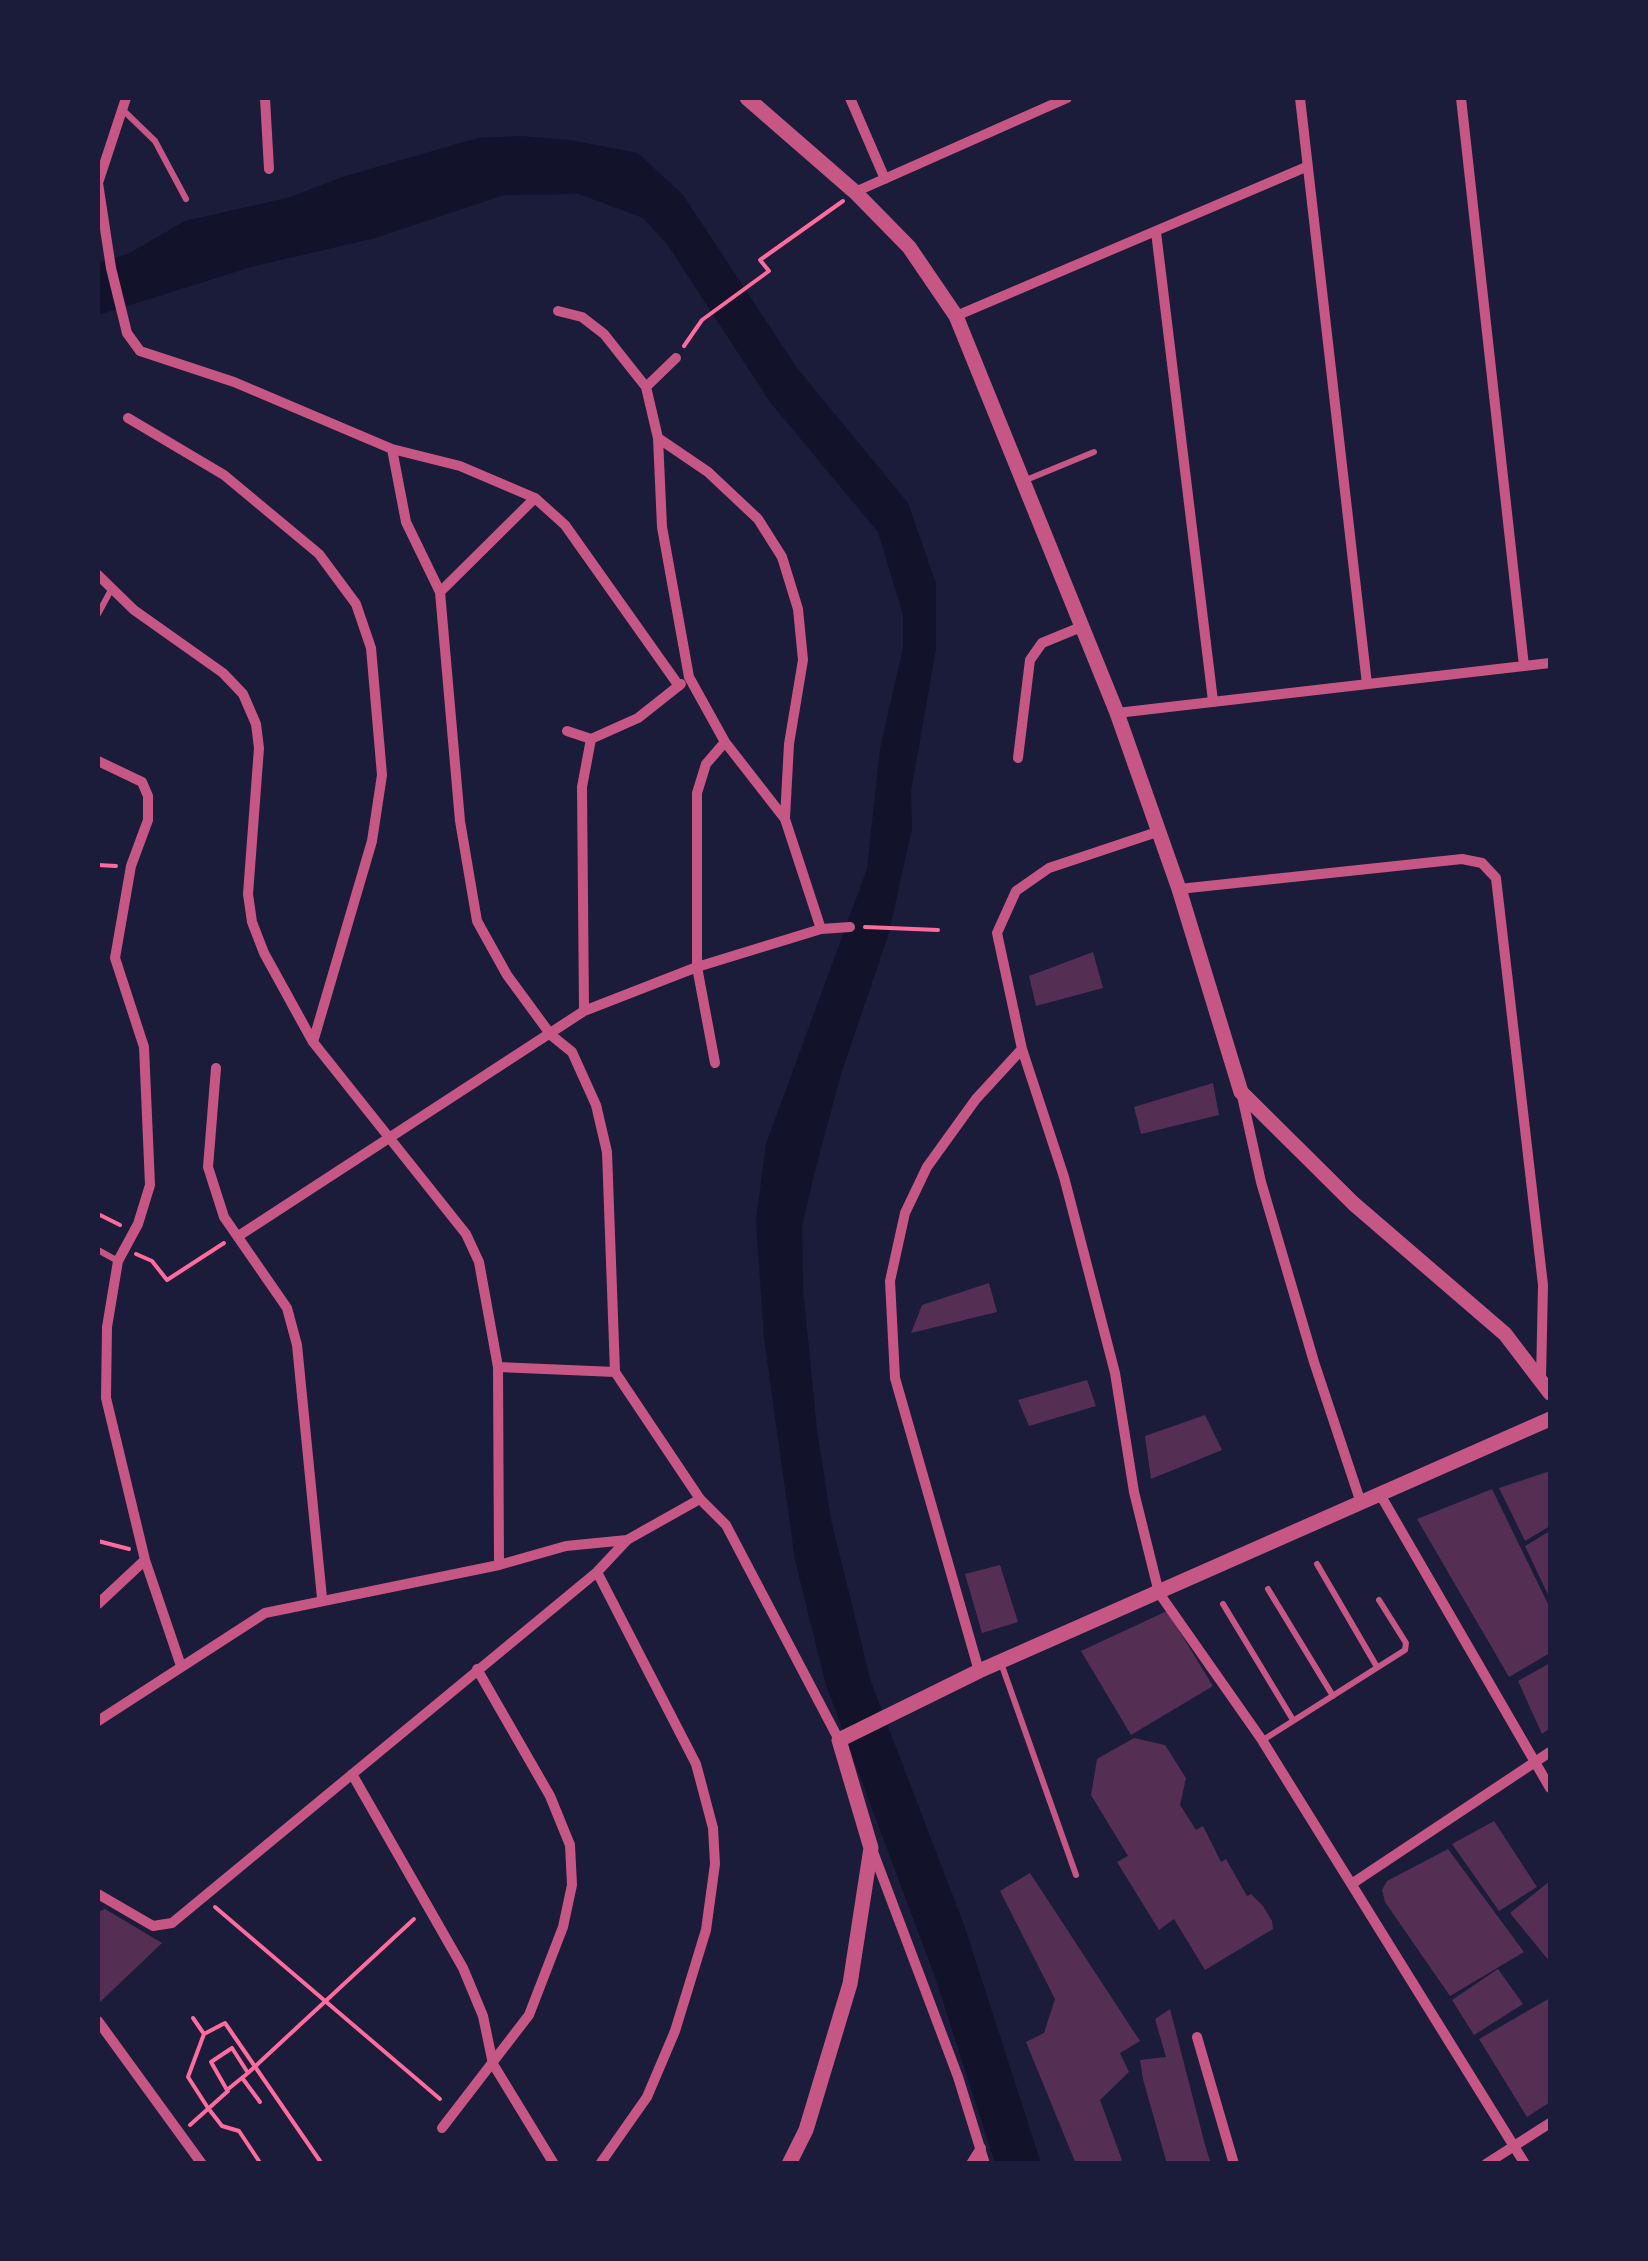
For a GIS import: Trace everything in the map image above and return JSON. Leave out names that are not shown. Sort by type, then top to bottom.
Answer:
[{"type":"street","points":[[266,98],[269,169]]},
{"type":"street","points":[[746,98],[855,192],[909,247],[956,316],[1117,713],[1160,831],[1241,1092],[1262,1182],[1314,1362],[1360,1503]]},
{"type":"street","points":[[850,98],[885,179]]},
{"type":"street","points":[[855,192],[1067,98]]},
{"type":"street","points":[[1300,98],[1367,684]]},
{"type":"street","points":[[1461,98],[1524,666]]},
{"type":"street","points":[[124,103],[98,182],[111,268],[127,333],[140,351],[234,382],[392,449],[460,466],[535,498],[565,525],[679,686]]},
{"type":"street","points":[[956,316],[1306,167]]},
{"type":"street","points":[[1156,232],[1213,701]]},
{"type":"street","points":[[558,312],[582,317],[604,334],[646,386],[658,438],[662,527],[689,677],[726,742],[784,819],[821,929]]},
{"type":"street","points":[[646,386],[676,358]]},
{"type":"street","points":[[128,418],[224,475],[320,554],[356,604],[371,648],[382,775],[372,841],[313,1042]]},
{"type":"street","points":[[658,438],[708,472],[758,518],[782,557],[798,609],[803,660],[789,744],[784,819]]},
{"type":"street","points":[[392,449],[406,522],[440,592],[460,822],[477,921],[507,974],[551,1035],[572,1052],[586,1076],[606,1152],[615,1372],[700,1499],[726,1525],[843,1739],[871,1848],[958,2077],[984,2164]]},
{"type":"street","points":[[440,592],[535,498]]},
{"type":"street","points":[[98,575],[111,590],[223,673],[244,694],[260,748],[248,894],[252,922],[313,1042],[466,1234],[479,1262],[498,1367],[500,1565]]},
{"type":"street","points":[[1018,758],[1030,660],[1042,643],[1080,627]]},
{"type":"street","points":[[1117,713],[1550,663]]},
{"type":"street","points":[[567,731],[590,739],[638,718],[689,677]]},
{"type":"street","points":[[584,1011],[582,787],[590,739]]},
{"type":"street","points":[[715,1063],[697,967],[698,793],[706,764],[726,742]]},
{"type":"street","points":[[98,761],[142,782],[148,796],[148,820],[131,866],[115,958],[136,1012],[148,1082],[150,1185],[133,1232],[122,1249],[102,1326],[106,1398],[144,1556],[181,1666]]},
{"type":"street","points":[[1160,831],[1049,868],[1016,891],[996,934],[1022,1049],[1064,1177],[1101,1318],[1134,1492],[1159,1593],[1262,1740],[1525,2164]]},
{"type":"street","points":[[1179,888],[1462,859],[1482,863],[1496,878],[1542,1285],[1546,1386]]},
{"type":"street","points":[[240,1235],[584,1011],[697,967],[821,929],[850,926]]},
{"type":"street","points":[[979,1671],[895,1378],[890,1281],[905,1213],[928,1167],[976,1099],[1022,1049]]},
{"type":"street","points":[[216,1068],[208,1167],[224,1217],[287,1308],[297,1345],[322,1598]]},
{"type":"street","points":[[1241,1092],[1354,1204],[1465,1296],[1546,1386]]},
{"type":"street","points":[[498,1367],[615,1372]]},
{"type":"street","points":[[843,1739],[1001,1661],[1550,1419]]},
{"type":"street","points":[[1381,1496],[1550,1788]]},
{"type":"street","points":[[98,1894],[152,1926],[168,1924],[597,1572],[627,1540],[700,1499]]},
{"type":"street","points":[[98,1721],[265,1613],[322,1598],[500,1565],[566,1546],[627,1540]]},
{"type":"street","points":[[98,1604],[144,1556]]},
{"type":"street","points":[[597,1572],[696,1764],[713,1828],[715,1864],[706,1930],[674,2031],[647,2097],[600,2164]]},
{"type":"street","points":[[442,2128],[529,2015],[563,1927],[572,1885],[570,1845],[550,1796],[477,1669]]},
{"type":"street","points":[[1353,1883],[1550,1752]]},
{"type":"street","points":[[352,1774],[463,1968],[487,2028],[493,2064],[554,2164]]},
{"type":"street","points":[[789,2164],[806,2130],[850,1984],[871,1848]]},
{"type":"street","points":[[98,2022],[202,2164]]},
{"type":"street","points":[[1197,2037],[1234,2164]]},
{"type":"street","points":[[1486,2164],[1550,2123]]},
{"type":"street","points":[[971,2164],[981,2148]]},
{"type":"lane","points":[[124,103],[156,141],[186,199]]},
{"type":"lane","points":[[1024,480],[1094,452]]},
{"type":"lane","points":[[98,614],[111,590]]},
{"type":"lane","points":[[98,1250],[118,1261]]},
{"type":"lane","points":[[1316,1564],[1376,1667]]},
{"type":"lane","points":[[1268,1589],[1333,1696]]},
{"type":"lane","points":[[1262,1740],[1406,1648],[1379,1600]]},
{"type":"lane","points":[[1223,1604],[1292,1720]]},
{"type":"lane","points":[[1001,1661],[1076,1875]]},
{"type":"path","points":[[676,358],[702,320],[769,271],[760,260],[855,192]]},
{"type":"path","points":[[850,926],[938,930]]},
{"type":"path","points":[[98,1214],[133,1232]]},
{"type":"path","points":[[122,1249],[152,1262],[167,1280],[240,1235]]},
{"type":"path","points":[[98,1542],[144,1556]]},
{"type":"path","points":[[215,1907],[440,2099]]},
{"type":"path","points":[[186,2128],[414,1918]]},
{"type":"path","points":[[194,2018],[204,2034]]},
{"type":"path","points":[[261,2164],[240,2131],[222,2126],[188,2077],[204,2034],[225,2024],[322,2164]]},
{"type":"path","points":[[246,2076],[228,2090],[210,2062],[232,2048],[260,2102]]},
{"type":"shaded area","points":[[478,138],[570,140],[638,153],[683,195],[797,368],[908,503],[936,584],[936,649],[911,791],[912,829],[888,936],[841,1074],[814,1175],[802,1227],[803,1288],[817,1430],[831,1520],[871,1682],[964,1925],[1041,2163],[995,2163],[935,1977],[826,1685],[795,1560],[764,1338],[756,1221],[766,1144],[867,869],[880,749],[903,648],[903,615],[878,532],[770,402],[667,244],[643,218],[579,194],[504,195],[375,238],[251,267],[98,315],[98,263],[128,254],[185,221],[291,197],[342,177]]},
{"type":"building","points":[[1093,952],[1103,988],[1036,1006],[1029,976]]},
{"type":"building","points":[[1213,1083],[1219,1115],[1141,1134],[1134,1107]]},
{"type":"building","points":[[989,1283],[997,1312],[911,1333],[922,1305]]},
{"type":"building","points":[[1087,1380],[1096,1406],[1029,1426],[1018,1400]]},
{"type":"building","points":[[1205,1415],[1222,1450],[1151,1479],[1145,1436]]},
{"type":"building","points":[[1550,1471],[1550,1526],[1525,1541],[1499,1488]]},
{"type":"building","points":[[1492,1489],[1550,1608],[1550,1653],[1509,1677],[1417,1519]]},
{"type":"building","points":[[1550,1531],[1550,1599],[1525,1546]]},
{"type":"building","points":[[1000,1565],[1018,1622],[982,1633],[965,1574]]},
{"type":"building","points":[[1167,1611],[1213,1686],[1131,1735],[1081,1651]]},
{"type":"building","points":[[1550,1663],[1550,1728],[1542,1734],[1518,1681]]},
{"type":"building","points":[[1134,1738],[1165,1745],[1186,1778],[1180,1805],[1196,1830],[1203,1826],[1221,1862],[1226,1859],[1247,1896],[1251,1894],[1263,1906],[1272,1921],[1273,1929],[1205,1970],[1174,1919],[1159,1930],[1117,1862],[1128,1856],[1091,1795],[1097,1759]]},
{"type":"building","points":[[1494,1821],[1537,1887],[1499,1911],[1452,1844]]},
{"type":"building","points":[[1448,1849],[1524,1952],[1450,1996],[1385,1902],[1382,1890],[1387,1881]]},
{"type":"building","points":[[1030,1873],[1140,2041],[1120,2053],[1129,2072],[1100,2100],[1122,2160],[1116,2164],[1076,2164],[1026,2042],[1044,2033],[1055,1999],[1000,1891]]},
{"type":"building","points":[[1550,1881],[1550,1962],[1510,1913]]},
{"type":"building","points":[[105,1909],[162,1943],[98,2004],[98,1912]]},
{"type":"building","points":[[1498,1969],[1523,2004],[1474,2035],[1452,2000]]},
{"type":"building","points":[[1550,1998],[1550,2102],[1527,2117],[1479,2039]]},
{"type":"building","points":[[1170,2009],[1211,2164],[1167,2164],[1143,2079],[1140,2060],[1166,2057],[1155,2019]]}]
